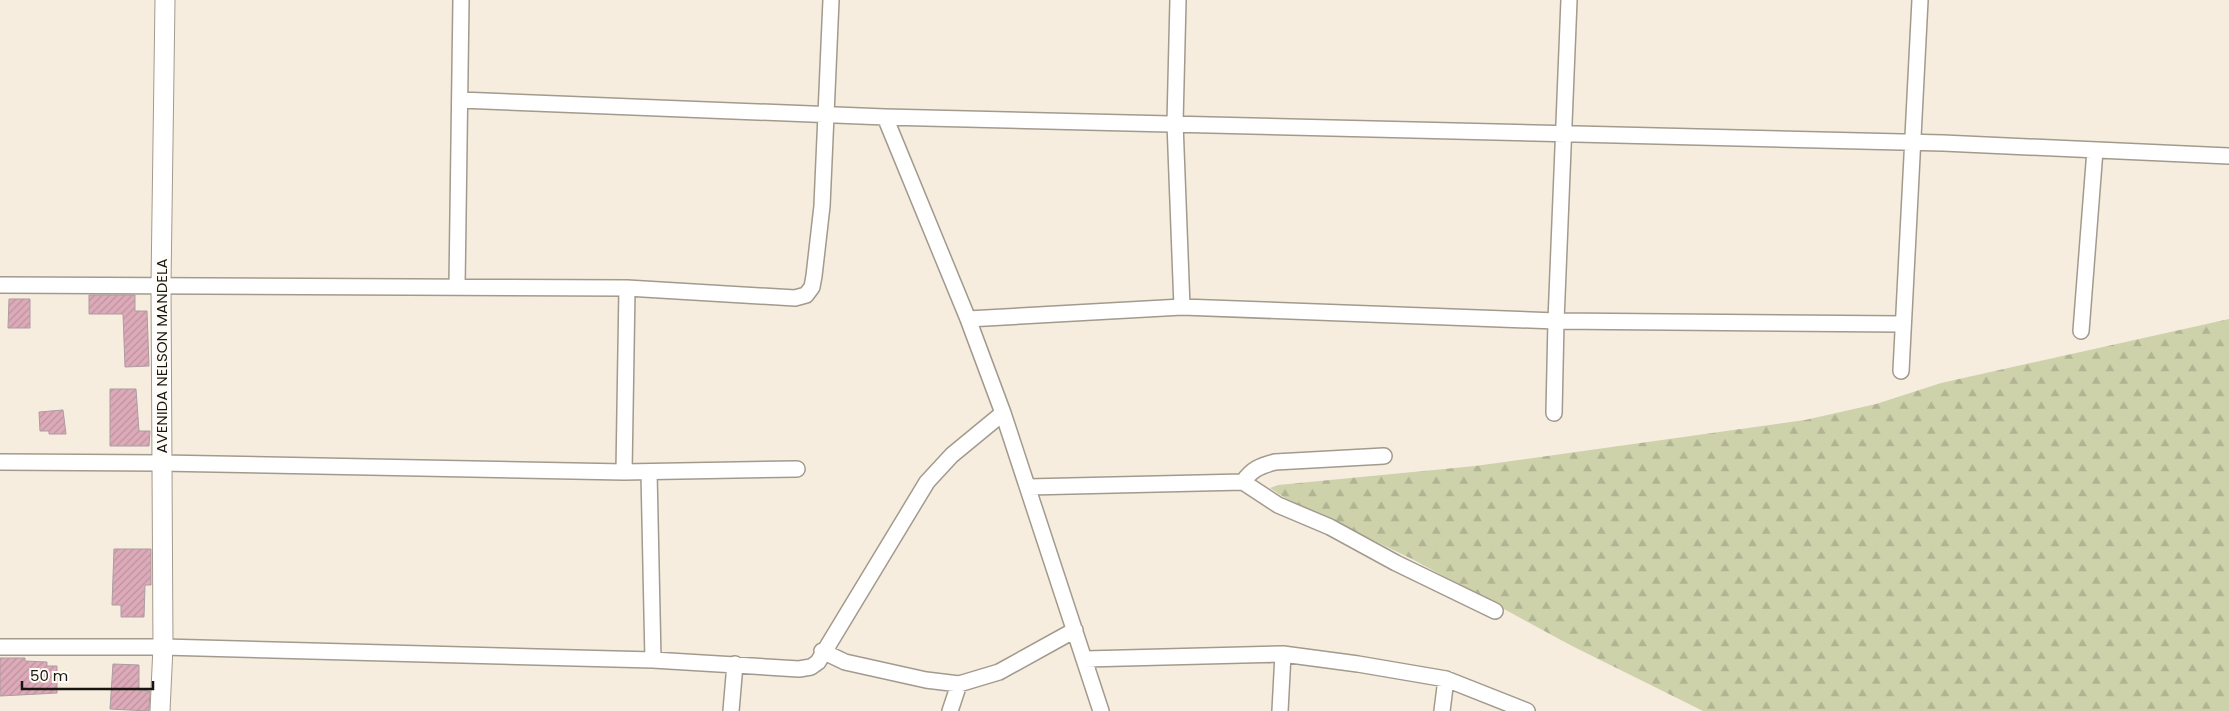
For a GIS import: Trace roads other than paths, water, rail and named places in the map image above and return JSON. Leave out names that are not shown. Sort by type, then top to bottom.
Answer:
[{"type":"street","name":"AVENIDA NELSON MANDELA","points":[[160,711],[162,647],[161,284],[165,0]]},
{"type":"street","points":[[457,286],[461,0]]},
{"type":"street","points":[[0,285],[161,284],[627,288],[795,298],[806,295],[812,287],[814,276],[822,206],[831,0]]},
{"type":"street","points":[[1178,0],[1175,123],[1182,307]]},
{"type":"street","points":[[1554,413],[1569,0]]},
{"type":"street","points":[[1901,370],[1920,0]]},
{"type":"street","points":[[460,100],[885,117],[1175,123],[1563,135],[1914,142],[2229,156]]},
{"type":"street","points":[[885,117],[968,318],[1003,412],[1101,711]]},
{"type":"street","points":[[2081,331],[2095,150]]},
{"type":"street","points":[[624,472],[627,288]]},
{"type":"street","points":[[968,318],[1182,307],[1556,321],[1902,324]]},
{"type":"street","points":[[0,647],[162,647],[653,660],[735,664],[799,670],[811,667],[818,662],[822,651],[927,482],[952,455],[1003,412]]},
{"type":"street","points":[[1243,482],[1250,471],[1275,462],[1384,456]]},
{"type":"street","points":[[0,462],[161,463],[624,472],[797,469]]},
{"type":"street","points":[[649,472],[653,660]]},
{"type":"street","points":[[1028,487],[1243,482],[1278,505],[1330,526],[1396,562],[1495,611]]},
{"type":"street","points":[[822,651],[845,662],[926,680],[959,684],[999,672],[1076,630]]},
{"type":"street","points":[[1085,659],[1283,654],[1358,664],[1446,680],[1527,711]]},
{"type":"street","points":[[1280,711],[1283,654]]},
{"type":"street","points":[[731,711],[735,664]]},
{"type":"street","points":[[1442,711],[1446,680]]},
{"type":"street","points":[[950,711],[959,684]]}]
